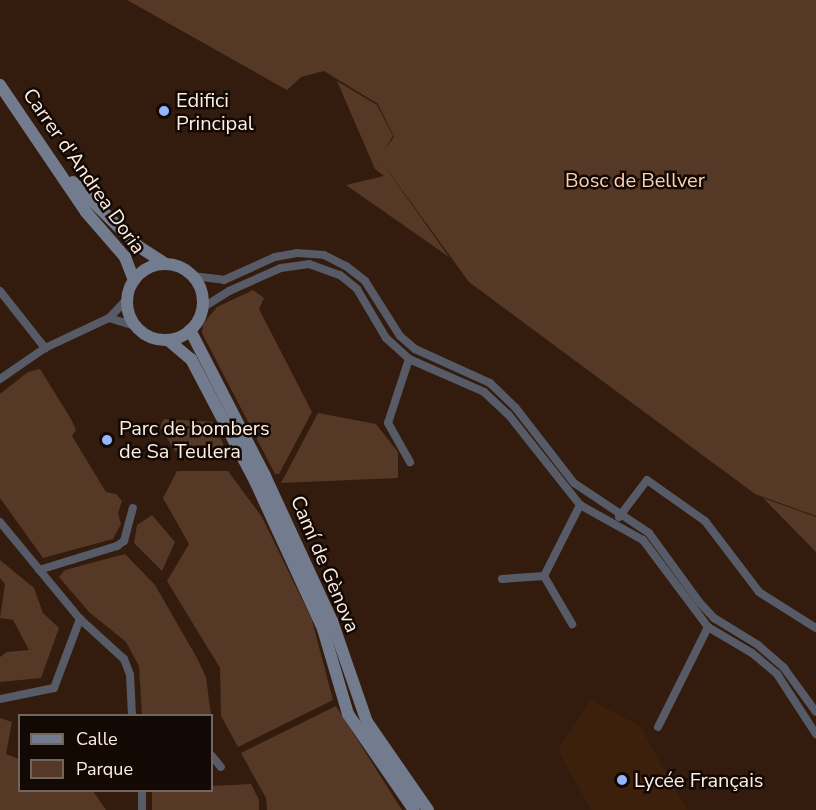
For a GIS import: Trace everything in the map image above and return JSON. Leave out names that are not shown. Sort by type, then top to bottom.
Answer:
[{"type":"street","name":"Carrer d'Andrea Doria","points":[[0,85],[86,212],[114,241],[134,280]]},
{"type":"street","points":[[45,153],[138,246],[166,264],[179,267],[193,276],[224,280],[275,257],[311,252],[346,266],[364,281],[389,322],[415,350],[490,382],[515,408],[563,471],[588,495],[650,533],[666,551],[708,627]]},
{"type":"street","points":[[0,379],[45,348],[109,318],[128,298],[134,280],[148,268],[166,264]]},
{"type":"street","points":[[109,318],[136,326],[145,334],[168,340],[190,330],[202,308],[228,291],[281,268],[321,266],[340,275],[357,289],[386,338],[409,359],[484,392],[508,414],[580,505],[643,540],[708,627],[777,674],[816,734]]},
{"type":"street","points":[[193,276],[202,296],[202,308]]},
{"type":"street","points":[[0,291],[45,348]]},
{"type":"street","points":[[128,298],[136,326]]},
{"type":"street","points":[[389,322],[389,331],[409,359]]},
{"type":"street","name":"Camí de Gènova","points":[[190,330],[265,476],[332,621],[367,722],[428,810]]},
{"type":"street","name":"Camí de Gènova","points":[[168,340],[191,359],[260,491],[323,629],[348,714],[414,810]]},
{"type":"street","points":[[409,359],[421,359],[448,370],[453,367]]},
{"type":"street","points":[[409,359],[388,423],[410,462]]},
{"type":"street","points":[[544,576],[580,505],[576,492],[565,480],[563,471]]},
{"type":"street","points":[[622,516],[647,480],[705,521],[759,592],[816,628]]},
{"type":"street","points":[[580,505],[596,506],[622,516]]},
{"type":"street","points":[[39,570],[117,546],[124,541],[133,508]]},
{"type":"street","points":[[0,522],[80,619],[124,659],[130,675],[132,714]]},
{"type":"street","points":[[502,579],[544,576]]},
{"type":"street","points":[[544,576],[572,624]]},
{"type":"street","points":[[688,590],[714,618],[758,645],[784,668],[816,712]]},
{"type":"street","points":[[0,699],[54,688],[80,619]]},
{"type":"street","points":[[708,627],[724,629],[746,643],[758,645]]},
{"type":"street","points":[[658,727],[708,627]]},
{"type":"street","points":[[213,757],[221,767]]},
{"type":"street","points":[[142,792],[142,810]]},
{"type":"shaded area","name":"Lycée Français","points":[[591,700],[640,726],[687,810],[591,810],[558,750]]},
{"type":"green space","name":"Bosc de Bellver","points":[[127,0],[816,0],[816,516],[755,494],[469,282],[378,157],[449,257],[346,185],[384,176],[375,169],[337,81],[377,105],[393,136],[384,150],[394,137],[378,104],[324,71],[301,77],[287,90]]},
{"type":"green space","points":[[253,290],[264,298],[259,309],[312,412],[279,474],[275,474],[202,333],[203,324],[217,307]]},
{"type":"green space","points":[[40,369],[71,419],[76,430],[72,436],[106,492],[116,494],[122,501],[118,513],[121,524],[113,539],[43,558],[0,498],[0,394],[28,372]]},
{"type":"green space","points":[[318,413],[376,424],[398,452],[398,478],[281,483]]},
{"type":"green space","points":[[164,419],[214,422],[224,446],[220,451],[175,451],[160,427]]},
{"type":"green space","points":[[177,471],[228,471],[262,517],[312,620],[333,700],[238,747],[221,716],[220,668],[167,581],[189,544],[163,498]]},
{"type":"green space","points":[[763,498],[816,517],[816,552]]},
{"type":"green space","points":[[152,515],[175,542],[162,571],[134,543],[137,525]]},
{"type":"green space","points":[[125,554],[155,585],[197,658],[206,677],[211,714],[142,714],[139,666],[126,642],[89,612],[59,577],[65,570]]},
{"type":"green space","points":[[0,560],[34,588],[43,613],[59,628],[41,678],[0,682],[0,657],[7,652],[29,650],[13,620],[0,618],[5,584],[0,578]]},
{"type":"green space","points":[[336,706],[402,810],[267,810],[266,798],[241,753]]},
{"type":"green space","points":[[0,718],[12,722],[6,754],[18,759],[18,792],[94,792],[106,810],[0,810]]},
{"type":"green space","points":[[251,784],[259,800],[259,810],[152,810],[152,792],[213,792],[213,786]]},
{"type":"place","name":"Edifici Principal","points":[[164,111]]},
{"type":"place","name":"Parc de bombers de Sa Teulera","points":[[107,440]]},
{"type":"place","name":"Lycée Français","points":[[622,780]]}]
